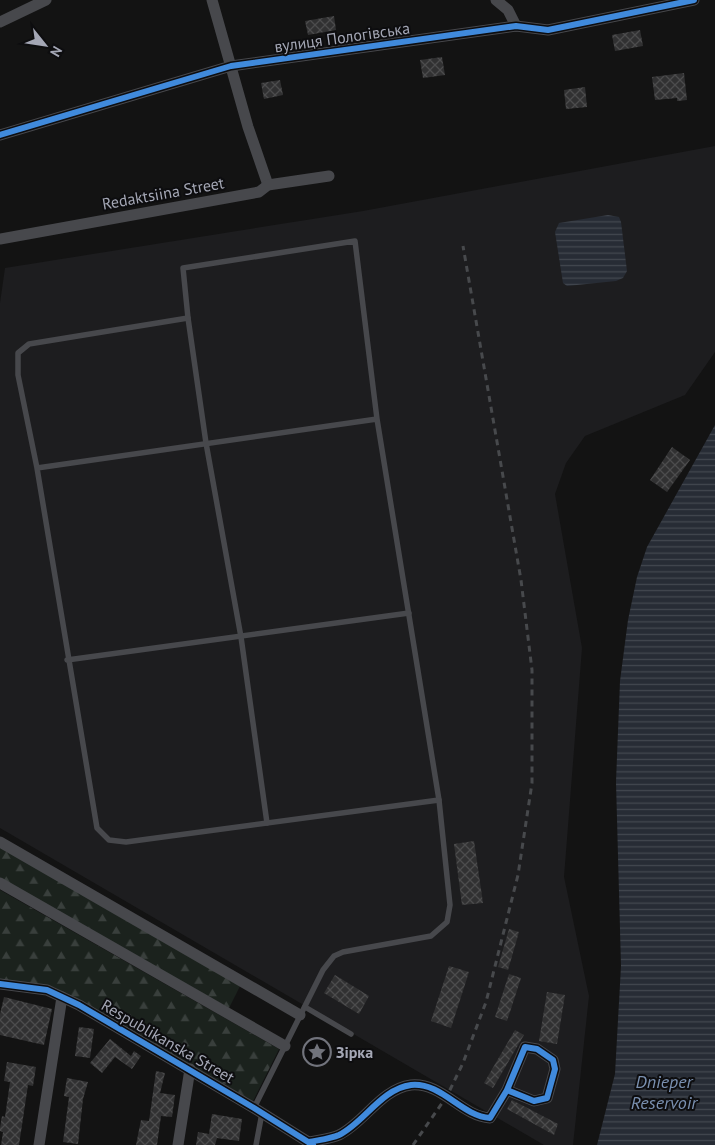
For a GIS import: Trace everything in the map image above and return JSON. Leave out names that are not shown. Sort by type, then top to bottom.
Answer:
[{"type":"street","points":[[0,22],[46,0]]},
{"type":"street","points":[[212,0],[257,156],[268,185]]},
{"type":"street","points":[[496,0],[508,10],[516,26]]},
{"type":"street","name":"вулиця Пологівська","points":[[0,135],[231,66],[516,26],[548,30],[694,0]]},
{"type":"street","name":"Redaktsiina Street","points":[[0,239],[259,192],[268,185],[329,176]]},
{"type":"street","points":[[0,842],[302,1011]]},
{"type":"street","points":[[0,883],[285,1046]]},
{"type":"street","name":"Respublikanska Street","points":[[0,984],[48,990],[62,997],[190,1069],[311,1144]]},
{"type":"street","points":[[39,1145],[62,997]]},
{"type":"street","points":[[311,1144],[339,1135],[397,1090],[411,1085],[429,1087],[448,1096],[480,1117],[490,1118],[508,1090],[525,1047],[537,1049],[553,1060],[555,1069],[547,1098],[534,1101],[508,1090]]},
{"type":"street","points":[[178,1145],[190,1069]]},
{"type":"lane","points":[[256,1145],[258,1110],[302,1011],[323,970],[334,956],[343,952],[431,936],[448,922],[450,905],[439,800],[377,419],[355,241],[182,268],[206,443],[241,637],[267,824]]},
{"type":"lane","points":[[188,318],[29,344],[18,353],[18,374],[37,468],[67,660],[97,828],[109,840],[126,842],[439,800]]},
{"type":"lane","points":[[37,468],[377,419]]},
{"type":"lane","points":[[67,660],[409,613]]},
{"type":"lane","points":[[302,1011],[351,1034]]},
{"type":"shaded area","points":[[715,146],[715,352],[685,395],[585,436],[566,463],[555,494],[582,648],[564,877],[589,996],[573,1145],[544,1145],[0,828],[0,303],[5,268],[363,211]]},
{"type":"green space","points":[[0,847],[240,986],[229,1008],[0,879]]},
{"type":"green space","points":[[0,890],[279,1049],[253,1101],[54,987],[0,979]]},
{"type":"water","points":[[608,215],[619,217],[621,222],[627,271],[623,278],[616,281],[567,286],[563,283],[555,232],[559,223]]},
{"type":"water","name":"Dnieper Reservoir","points":[[715,425],[715,1145],[597,1145],[615,1074],[621,966],[616,782],[620,681],[628,620],[637,577],[647,547]]},
{"type":"building","points":[[334,16],[336,30],[308,35],[305,21]]},
{"type":"building","points":[[640,30],[643,46],[615,51],[612,35]]},
{"type":"building","points":[[442,57],[445,75],[423,78],[420,60]]},
{"type":"building","points":[[684,73],[687,100],[677,101],[677,98],[655,100],[652,77]]},
{"type":"building","points":[[280,80],[283,95],[264,99],[261,83]]},
{"type":"building","points":[[585,87],[587,107],[566,109],[564,90]]},
{"type":"building","points":[[672,447],[690,460],[667,492],[650,480]]},
{"type":"building","points":[[474,841],[483,903],[462,905],[454,844]]},
{"type":"building","points":[[509,929],[519,932],[508,970],[498,967]]},
{"type":"building","points":[[449,966],[469,972],[451,1028],[431,1021]]},
{"type":"building","points":[[509,974],[521,978],[507,1021],[495,1017]]},
{"type":"building","points":[[335,975],[369,996],[359,1014],[324,993]]},
{"type":"building","points":[[547,992],[565,995],[557,1044],[539,1041]]},
{"type":"building","points":[[4,997],[52,1009],[44,1045],[0,1035],[0,1014]]},
{"type":"building","points":[[79,1027],[94,1029],[90,1058],[75,1056]]},
{"type":"building","points":[[515,1030],[524,1035],[493,1088],[484,1083]]},
{"type":"building","points":[[110,1039],[131,1056],[134,1051],[141,1056],[132,1069],[115,1057],[102,1073],[90,1063]]},
{"type":"building","points":[[7,1062],[36,1067],[33,1086],[28,1085],[19,1145],[1,1145],[3,1132],[0,1131],[0,1128],[2,1116],[5,1117],[10,1082],[4,1081]]},
{"type":"building","points":[[156,1071],[165,1073],[160,1093],[175,1095],[172,1117],[161,1116],[157,1145],[136,1145],[141,1120],[149,1121]]},
{"type":"building","points":[[67,1078],[88,1082],[83,1099],[78,1144],[63,1142],[69,1097],[64,1096]]},
{"type":"building","points":[[512,1100],[558,1124],[554,1135],[507,1109]]},
{"type":"building","points":[[212,1114],[242,1119],[239,1141],[217,1138],[215,1145],[196,1145],[198,1132],[209,1134]]},
{"type":"railway","points":[[413,1145],[447,1096],[463,1063],[486,1002],[518,875],[532,783],[532,670],[521,580],[463,246]]},
{"type":"cycle path","points":[[0,135],[231,66],[516,26],[548,30],[694,0]]},
{"type":"cycle path","points":[[0,984],[47,990],[79,1005],[313,1145]]},
{"type":"cycle path","points":[[309,1142],[339,1135],[348,1130],[382,1099],[400,1088],[411,1085],[422,1085],[432,1089],[470,1112],[490,1118],[507,1090],[525,1047],[537,1049],[553,1060],[555,1069],[547,1098],[534,1101],[507,1090]]},
{"type":"place","name":"Зірка","points":[[317,1052]]}]
